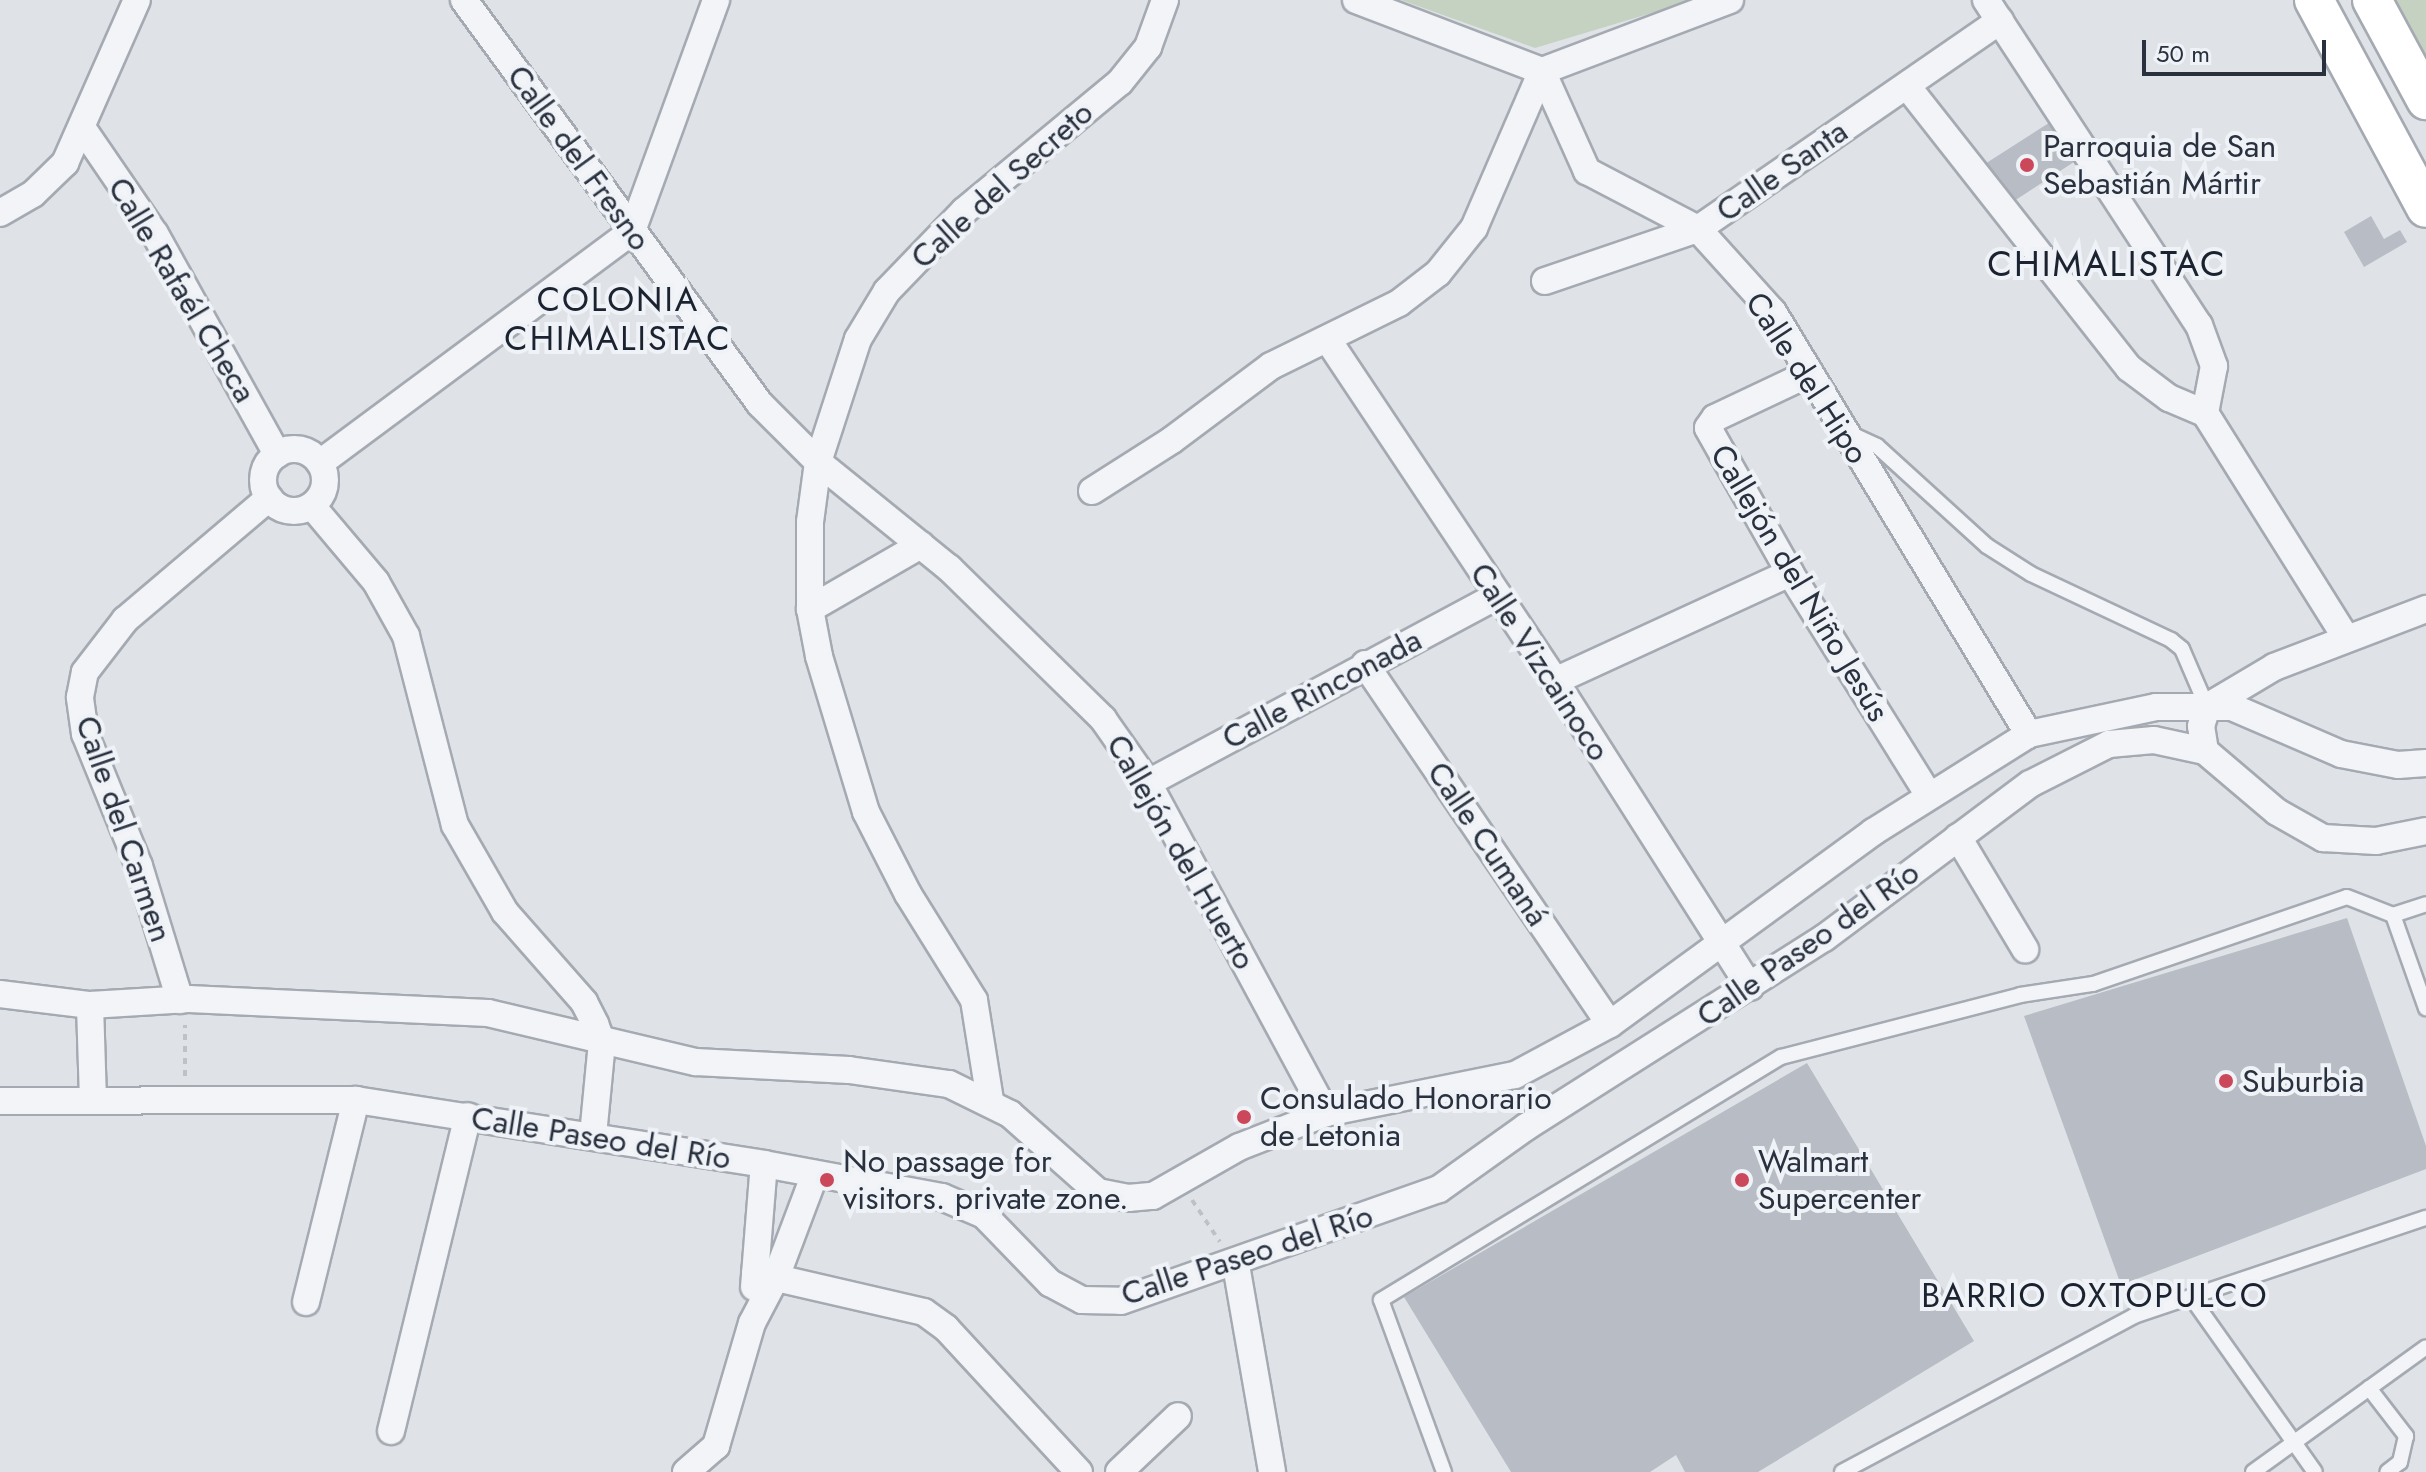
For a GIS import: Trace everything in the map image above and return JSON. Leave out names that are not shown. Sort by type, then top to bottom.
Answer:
[{"type":"main road","points":[[2314,0],[2426,208]]},
{"type":"main road","points":[[2372,0],[2426,100]]},
{"type":"street","points":[[0,213],[33,194],[65,163],[83,129],[124,20],[137,0]]},
{"type":"street","name":"Calle del Fresno","points":[[464,0],[760,404],[818,462]]},
{"type":"street","points":[[320,463],[632,231],[716,0]]},
{"type":"street","name":"Calle del Secreto","points":[[990,1100],[974,1000],[908,894],[866,812],[823,671],[810,609],[810,522],[818,462],[858,339],[887,291],[964,211],[1120,82],[1148,47],[1165,0]]},
{"type":"street","points":[[1356,0],[1542,71],[1730,0]]},
{"type":"street","points":[[1993,11],[2199,325],[2214,366],[2205,413]]},
{"type":"street","name":"Calle Santa","points":[[1545,281],[1698,229],[1907,86],[1993,11]]},
{"type":"street","points":[[1092,491],[1172,440],[1271,366],[1399,303],[1438,273],[1465,239],[1542,71]]},
{"type":"street","name":"Calle del Hipo","points":[[1542,71],[1587,171],[1698,229],[1773,312],[2029,734]]},
{"type":"street","points":[[1907,86],[2129,368],[2169,398],[2205,413],[2345,636]]},
{"type":"street","name":"Calle Rafaél Checa","points":[[83,129],[155,234],[277,454]]},
{"type":"street","name":"Calle Vizcainoco","points":[[1328,340],[1555,681],[1721,947],[1750,987]]},
{"type":"street","name":"Callejón del Niño Jesús","points":[[1808,374],[1715,418],[1708,428],[1790,573],[1928,794]]},
{"type":"street","points":[[300,450],[320,463],[325,486],[312,506],[289,511],[269,498],[264,474],[277,454],[300,450]]},
{"type":"street","name":"Callejón del Huerto","points":[[818,462],[921,545],[1103,719],[1148,783],[1326,1113]]},
{"type":"street","name":"Calle del Carmen","points":[[180,1000],[139,866],[85,734],[80,697],[85,672],[125,620],[269,498]]},
{"type":"street","points":[[312,506],[376,582],[406,636],[455,825],[505,912],[584,1002],[602,1042],[593,1136]]},
{"type":"street","points":[[810,609],[921,545]]},
{"type":"street","points":[[1555,681],[1790,573]]},
{"type":"street","name":"Calle Rinconada","points":[[1148,783],[1498,595]]},
{"type":"street","points":[[2205,751],[2201,726],[2207,707],[2274,667],[2345,636],[2426,609]]},
{"type":"street","name":"Calle Cumaná","points":[[1365,664],[1610,1024]]},
{"type":"street","name":"Calle Paseo del Río","points":[[0,994],[90,1005],[180,1000],[488,1013],[696,1062],[849,1070],[949,1084],[990,1100],[1098,1192],[1128,1198],[1153,1196],[1239,1147],[1326,1113],[1515,1075],[1610,1024],[1721,947],[1928,794],[2029,734],[2156,707],[2232,707],[2271,721],[2341,754],[2398,765],[2426,763]]},
{"type":"street","name":"Calle Paseo del Río","points":[[0,1101],[356,1100],[764,1164],[942,1197],[984,1215],[1050,1283],[1082,1300],[1121,1301],[1236,1265],[1291,1238],[1399,1207],[1439,1189],[1526,1127],[1750,987],[2030,784],[2109,744],[2154,740],[2205,751],[2277,812],[2323,838],[2376,841],[2426,831]]},
{"type":"street","points":[[1958,837],[2025,949]]},
{"type":"street","points":[[90,1005],[93,1099]]},
{"type":"street","points":[[306,1302],[356,1100]]},
{"type":"street","points":[[391,1431],[468,1116]]},
{"type":"street","points":[[764,1164],[765,1275]]},
{"type":"street","points":[[686,1472],[716,1446],[765,1275],[815,1174]]},
{"type":"street","points":[[1236,1265],[1272,1472]]},
{"type":"street","points":[[765,1275],[924,1312],[946,1328],[1079,1472]]},
{"type":"street","points":[[1119,1472],[1178,1416]]},
{"type":"lane","points":[[1843,431],[1877,446],[1987,546],[2031,574],[2171,640],[2182,649],[2207,707]]},
{"type":"lane","points":[[1444,1472],[1381,1300],[1781,1057],[2020,995],[2093,984],[2347,897],[2393,915],[2426,904]]},
{"type":"lane","points":[[2393,915],[2426,1008]]},
{"type":"lane","points":[[1842,1472],[2099,1331],[2426,1218]]},
{"type":"lane","points":[[2191,1297],[2315,1472]]},
{"type":"lane","points":[[2253,1472],[2426,1347]]},
{"type":"lane","points":[[2369,1388],[2406,1436],[2400,1462],[2387,1472]]},
{"type":"path","points":[[185,1031],[185,1057]]},
{"type":"path","points":[[1179,1181],[1236,1265]]},
{"type":"green space","points":[[1401,0],[1695,0],[1535,48]]},
{"type":"green space","points":[[2382,0],[2426,0],[2426,82]]},
{"type":"building","name":"Parroquia de San Sebastián Mártir","points":[[2052,121],[2077,160],[2011,203],[1977,169]]},
{"type":"building","points":[[2371,216],[2384,239],[2400,230],[2407,242],[2364,267],[2344,232]]},
{"type":"building","name":"Suburbia","points":[[2347,918],[2426,1146],[2426,1169],[2121,1285],[2024,1016]]},
{"type":"building","name":"Walmart Supercenter","points":[[1807,1063],[1974,1341],[1758,1472],[1685,1472],[1676,1455],[1650,1472],[1511,1472],[1404,1297]]},
{"type":"place","name":"Parroquia de San Sebastián Mártir","points":[[2027,165]]},
{"type":"place","name":"Suburbia","points":[[2226,1081]]},
{"type":"place","name":"Consulado Honorario de Letonia","points":[[1244,1117]]},
{"type":"place","name":"No passage for visitors. private zone.","points":[[827,1180]]},
{"type":"place","name":"Walmart Supercenter","points":[[1742,1180]]},
{"type":"district","name":"CHIMALISTAC","points":[[2107,264]]},
{"type":"district","name":"COLONIA CHIMALISTAC","points":[[618,318]]},
{"type":"district","name":"BARRIO OXTOPULCO","points":[[2095,1296]]}]
